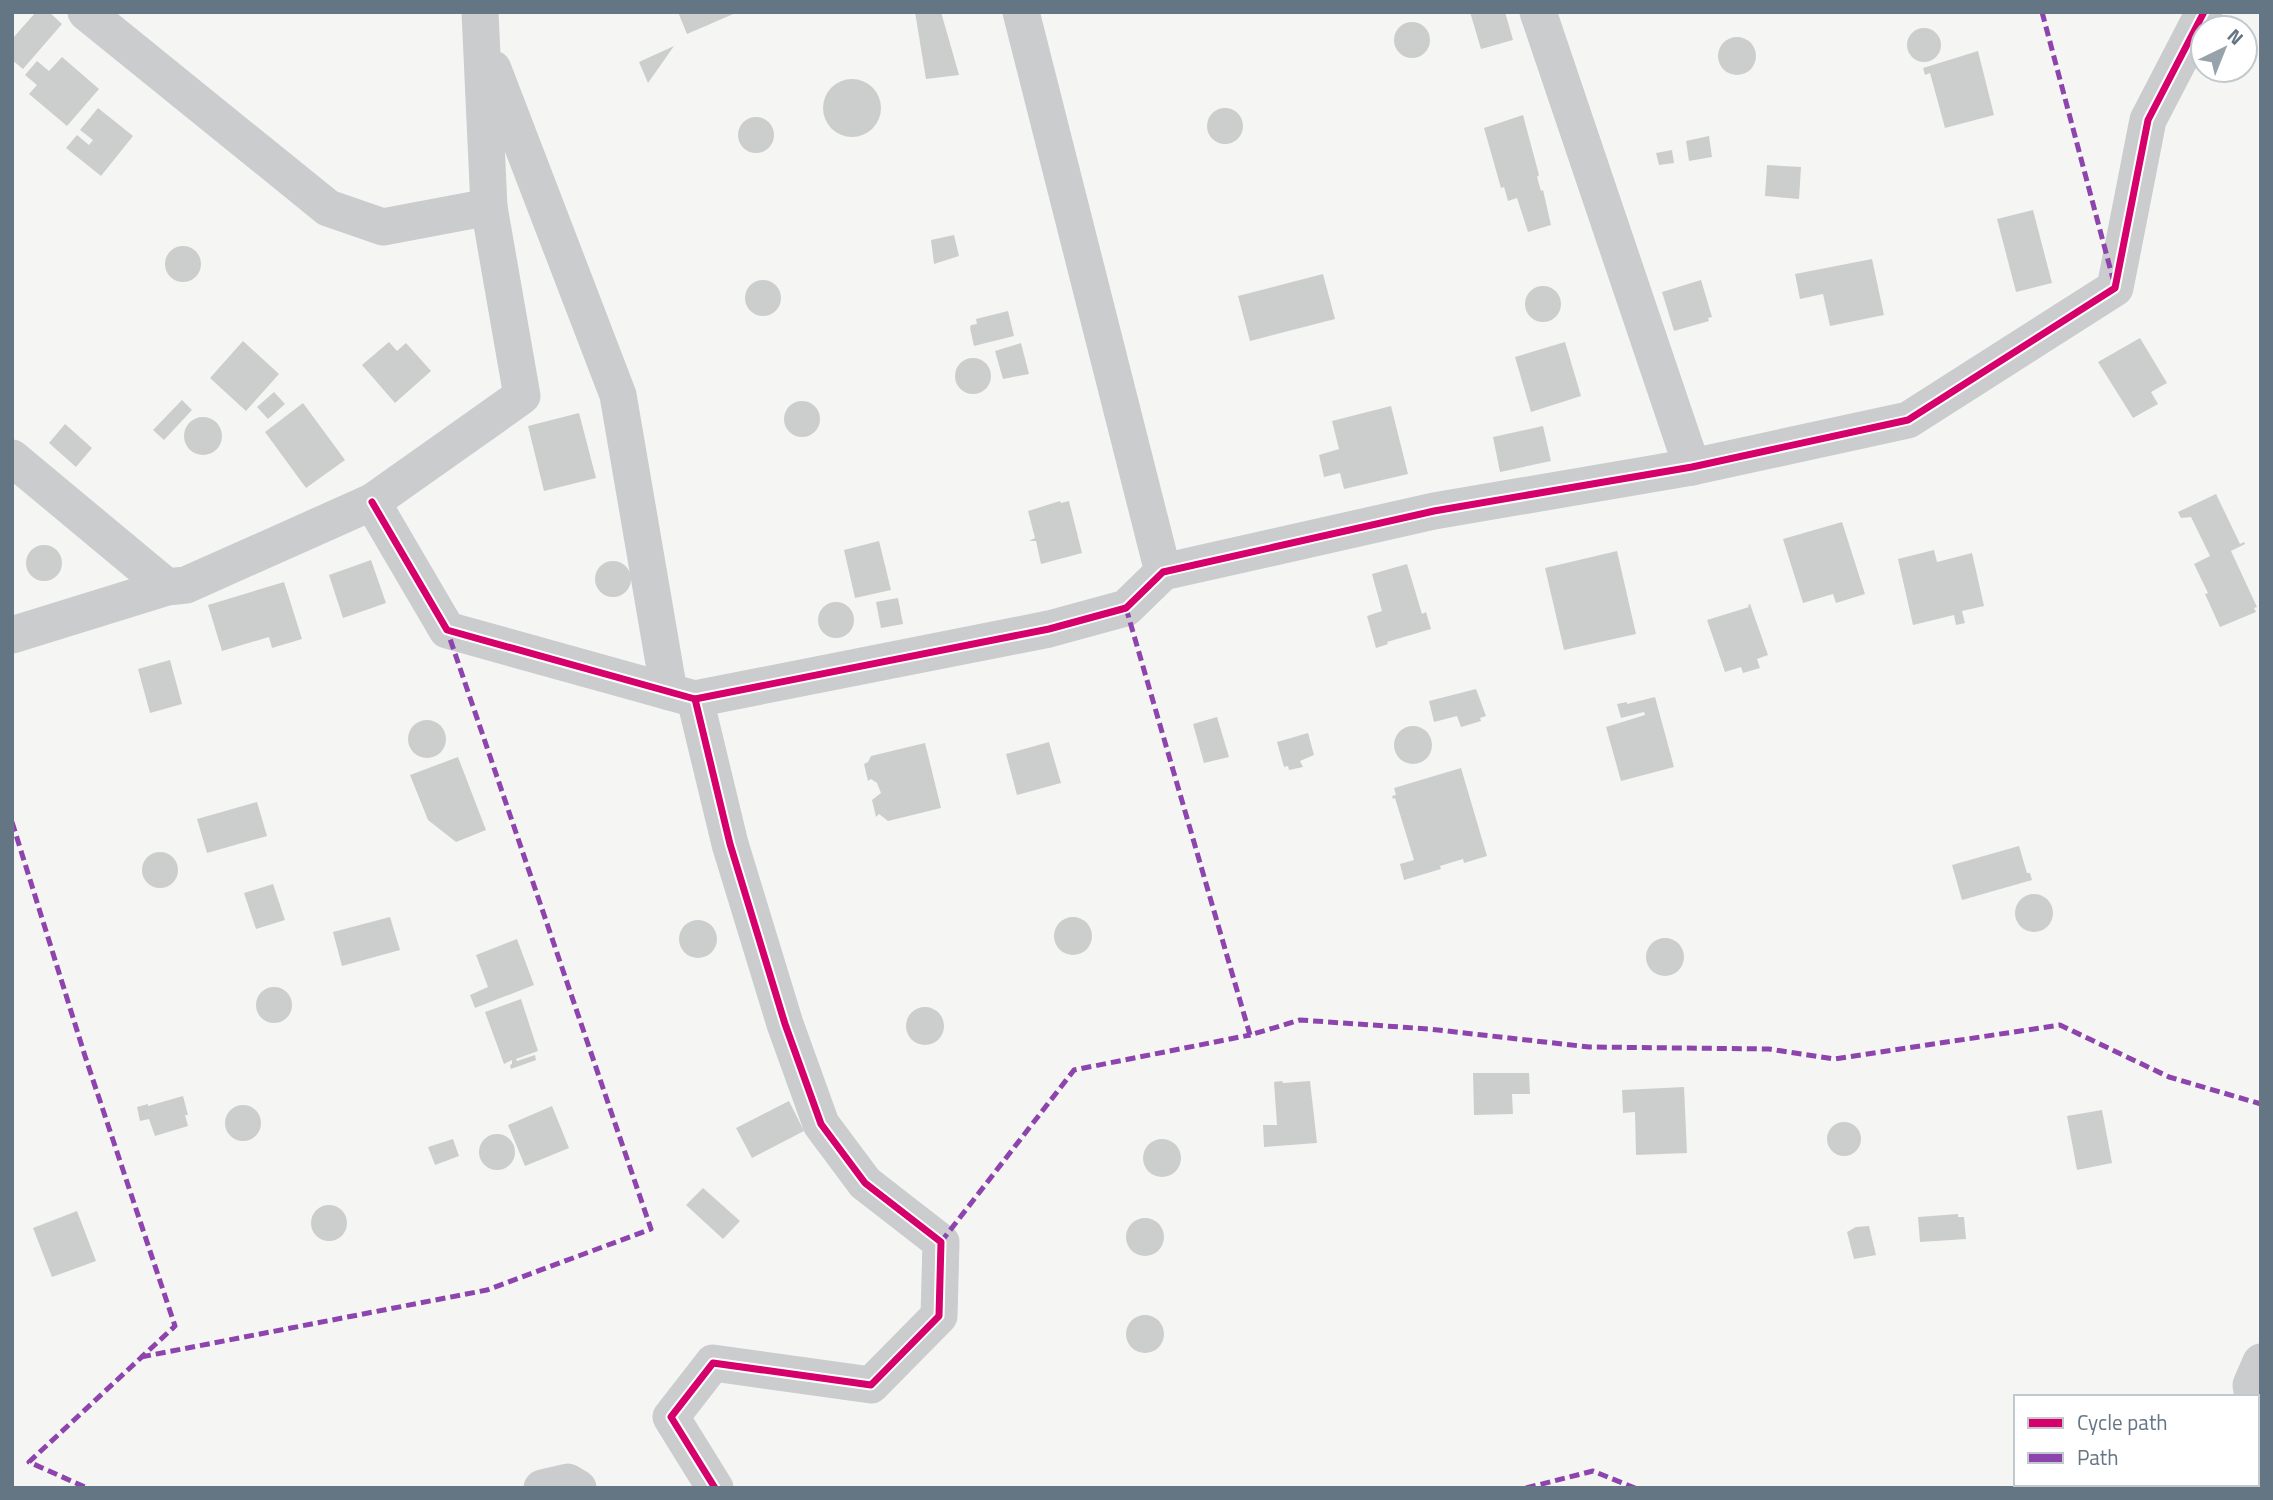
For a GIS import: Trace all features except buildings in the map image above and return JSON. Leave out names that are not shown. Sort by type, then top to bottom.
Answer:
[{"type":"street","points":[[86,12],[328,208],[383,227],[489,207]]},
{"type":"street","points":[[1021,12],[1163,572]]},
{"type":"street","points":[[1538,12],[1692,467]]},
{"type":"street","points":[[372,502],[447,630],[682,696],[1035,632],[1126,608],[1163,572],[1434,511],[1692,467],[1908,419],[2115,288],[2148,120],[2204,12]]},
{"type":"street","points":[[12,635],[167,587],[186,584],[372,502],[522,396],[489,207],[481,25]]},
{"type":"street","points":[[481,25],[618,395],[682,696],[785,1024],[821,1124],[865,1183],[941,1242],[939,1316],[871,1385],[713,1363],[671,1417],[715,1488]]},
{"type":"street","points":[[12,458],[167,587]]},
{"type":"street","points":[[2253,1395],[2251,1385],[2261,1362]]},
{"type":"street","points":[[542,1488],[568,1482],[578,1488]]},
{"type":"marked path","points":[[2042,12],[2113,279]]},
{"type":"marked path","points":[[1126,608],[1250,1035],[1300,1020],[1429,1029],[1589,1047],[1769,1049],[1834,1059],[2060,1025],[2169,1077],[2261,1104]]},
{"type":"marked path","points":[[141,1357],[487,1290],[651,1229],[447,630]]},
{"type":"marked path","points":[[12,822],[85,1056],[175,1326],[29,1462],[87,1488]]},
{"type":"marked path","points":[[941,1242],[1074,1070],[1250,1035]]},
{"type":"marked path","points":[[1526,1488],[1593,1471],[1635,1488]]},
{"type":"cycle path","points":[[372,502],[447,630],[695,699],[1049,629],[1126,608],[1163,572],[1434,511],[1692,467],[1908,420],[2115,288],[2148,120],[2204,12]]},
{"type":"cycle path","points":[[695,699],[730,844],[785,1024],[821,1124],[865,1183],[941,1242],[939,1316],[871,1385],[713,1363],[671,1417],[715,1488]]}]
